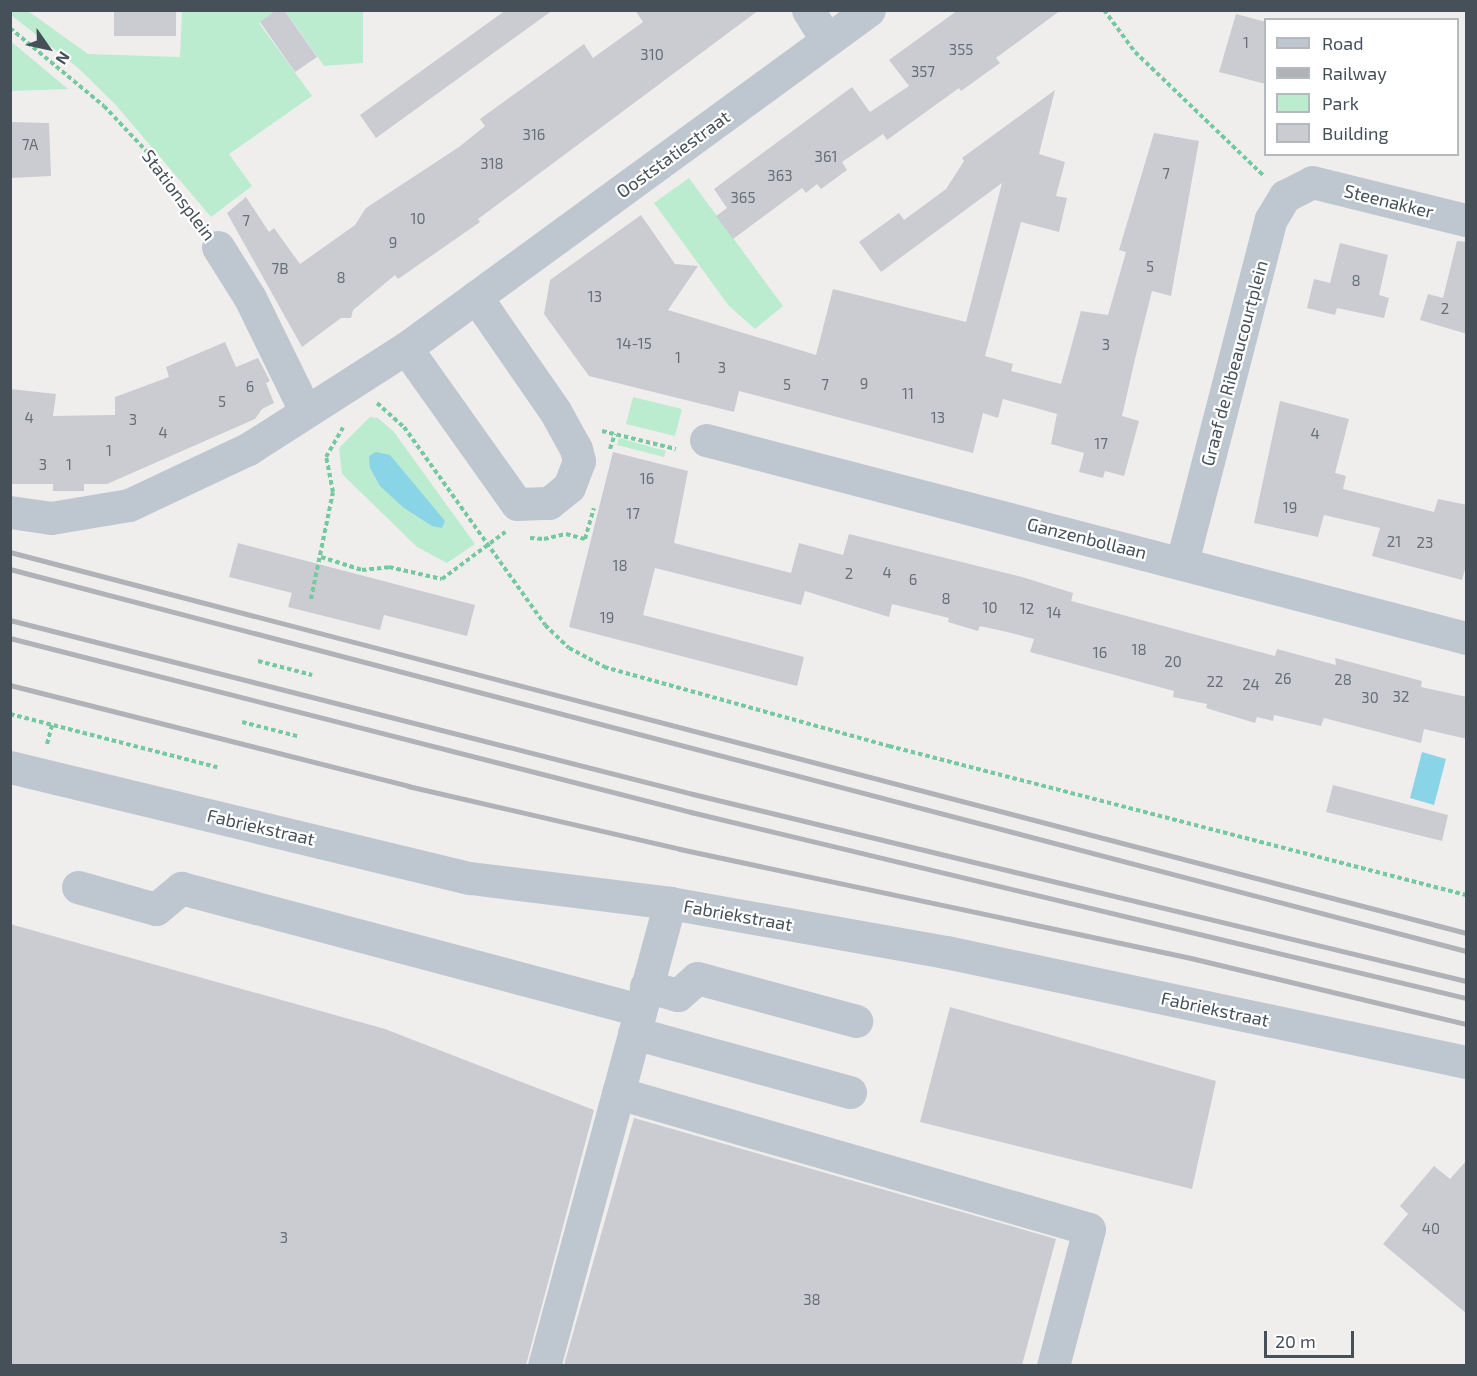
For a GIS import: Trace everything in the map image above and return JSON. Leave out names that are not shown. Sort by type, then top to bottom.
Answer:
[{"type":"street","points":[[808,10],[827,40]]},
{"type":"street","name":"Ooststatiestraat","points":[[476,297],[869,10]]},
{"type":"street","name":"Steenakker","points":[[1299,189],[1467,220]]},
{"type":"street","name":"Graaf de Ribeaucourtplein","points":[[1182,562],[1271,219],[1299,189]]},
{"type":"street","name":"Stationsplein","points":[[218,247],[250,298],[300,400]]},
{"type":"street","points":[[10,512],[51,518],[129,506],[349,402],[406,348],[476,297],[560,419],[579,461],[569,487],[549,503],[517,504],[406,348]]},
{"type":"street","name":"Ganzenbollaan","points":[[706,440],[1467,638]]},
{"type":"street","name":"Fabriekstraat","points":[[10,767],[470,878],[670,903],[946,952],[1467,1062]]},
{"type":"street","points":[[78,887],[156,909],[181,888],[640,1010],[849,1092]]},
{"type":"street","points":[[544,1365],[670,903]]},
{"type":"street","points":[[640,1010],[678,995],[697,978],[856,1021]]},
{"type":"street","points":[[618,1093],[1089,1229],[1053,1365]]},
{"type":"path","points":[[1104,10],[1135,52],[1299,189]]},
{"type":"path","name":"Stationsplein","points":[[10,28],[104,106],[150,155],[218,247]]},
{"type":"path","points":[[311,599],[333,492],[326,457],[349,402],[370,396],[404,427],[556,636],[583,657],[625,676],[1467,895]]},
{"type":"path","points":[[560,419],[682,451],[706,440]]},
{"type":"path","points":[[609,455],[615,434]]},
{"type":"path","points":[[526,537],[544,539],[566,534],[585,539],[597,497]]},
{"type":"path","points":[[321,557],[362,570],[389,567],[442,579],[508,529]]},
{"type":"path","points":[[258,661],[312,675]]},
{"type":"path","points":[[10,714],[217,767]]},
{"type":"path","points":[[242,722],[297,736]]},
{"type":"green space","points":[[10,11],[28,11],[88,54],[180,57],[182,11],[275,11],[259,23],[312,96],[229,154],[252,186],[211,217],[115,104],[77,67],[11,15]]},
{"type":"green space","points":[[285,11],[363,11],[363,63],[324,66]]},
{"type":"green space","points":[[10,42],[14,44],[68,89],[11,91]]},
{"type":"green space","points":[[689,178],[783,306],[755,329],[729,306],[654,203]]},
{"type":"green space","points":[[633,397],[682,409],[675,436],[626,424]]},
{"type":"green space","points":[[370,417],[378,418],[394,432],[475,544],[447,563],[417,547],[342,474],[339,448]]},
{"type":"green space","points":[[619,438],[666,451],[664,457],[617,445]]},
{"type":"water","points":[[376,452],[390,455],[445,521],[442,528],[432,526],[404,508],[380,486],[370,468],[369,456]]},
{"type":"water","points":[[1422,752],[1446,759],[1434,805],[1410,798]]},
{"type":"building","points":[[114,10],[176,10],[176,36],[114,36]]},
{"type":"building","points":[[276,10],[284,10],[317,57],[295,72],[260,22]]},
{"type":"building","points":[[506,10],[553,10],[376,138],[360,115]]},
{"type":"building","points":[[635,10],[759,10],[478,219],[480,222],[398,279],[395,275],[353,310],[351,318],[341,318],[302,347],[227,213],[246,197],[269,232],[274,228],[300,264],[355,225],[366,208],[459,147],[485,126],[480,119],[584,44],[593,58],[643,22]]},
{"type":"building","points":[[958,10],[1061,10],[996,58],[1000,63],[961,91],[959,88],[887,140],[883,134],[842,162],[847,170],[821,189],[817,184],[806,193],[802,188],[733,239],[716,216],[727,208],[714,189],[852,87],[870,112],[909,86],[889,60]]},
{"type":"building","points":[[1236,14],[1264,21],[1264,83],[1219,72]]},
{"type":"building","points":[[1055,90],[1039,154],[1065,162],[1056,196],[1067,198],[1059,232],[1021,222],[985,356],[1013,364],[1011,371],[1061,384],[1081,311],[1108,315],[1126,252],[1119,250],[1154,133],[1199,141],[1171,296],[1152,291],[1122,416],[1139,421],[1124,476],[1105,471],[1103,478],[1079,472],[1084,453],[1051,444],[1057,414],[1003,399],[998,418],[983,413],[973,453],[739,391],[734,412],[589,376],[544,314],[550,280],[641,215],[675,264],[698,266],[668,310],[816,355],[833,289],[966,322],[1002,183],[881,272],[859,242],[899,213],[904,220],[946,189],[964,161],[962,158]]},
{"type":"building","points":[[12,122],[49,123],[51,176],[10,178]]},
{"type":"building","points":[[1457,241],[1467,242],[1467,334],[1420,320],[1428,294],[1443,298]]},
{"type":"building","points":[[1340,243],[1388,255],[1379,295],[1389,298],[1384,318],[1337,308],[1335,315],[1307,308],[1314,279],[1330,283]]},
{"type":"building","points":[[225,342],[236,367],[258,358],[270,381],[266,383],[274,403],[262,409],[255,419],[107,484],[84,484],[84,491],[53,491],[53,484],[10,484],[10,389],[56,394],[53,416],[115,415],[115,397],[169,377],[166,367]]},
{"type":"building","points":[[1280,401],[1349,419],[1335,473],[1346,476],[1343,489],[1434,512],[1438,499],[1467,505],[1467,562],[1462,580],[1372,556],[1380,528],[1324,515],[1318,537],[1254,523]]},
{"type":"building","points":[[613,452],[688,471],[674,543],[791,573],[799,543],[843,555],[849,534],[1022,577],[1073,593],[1071,601],[1275,656],[1277,649],[1336,665],[1335,658],[1422,681],[1421,687],[1467,697],[1467,739],[1424,729],[1421,743],[1324,718],[1321,726],[1274,715],[1273,721],[1257,717],[1255,723],[1206,708],[1207,704],[1173,697],[1174,691],[1030,652],[1034,639],[1007,632],[980,626],[978,631],[948,622],[949,618],[892,604],[889,617],[805,591],[801,605],[655,568],[643,615],[804,657],[797,686],[569,627]]},
{"type":"building","points":[[238,543],[475,605],[467,636],[384,615],[380,630],[288,607],[292,593],[229,577]]},
{"type":"building","points":[[1333,785],[1448,815],[1442,841],[1326,812]]},
{"type":"building","points":[[10,924],[385,1029],[594,1110],[526,1365],[10,1365]]},
{"type":"building","points":[[950,1007],[1216,1081],[1192,1189],[920,1122]]},
{"type":"building","points":[[634,1118],[1056,1239],[1022,1365],[564,1365]]},
{"type":"building","points":[[1467,1160],[1467,1314],[1383,1244],[1408,1214],[1400,1206],[1434,1166],[1450,1179]]},
{"type":"railway","points":[[10,552],[1466,933]]},
{"type":"railway","points":[[10,569],[1466,951]]},
{"type":"railway","points":[[10,620],[693,794],[1466,981]]},
{"type":"railway","points":[[10,638],[691,812],[1466,998]]},
{"type":"railway","points":[[10,685],[408,786],[680,849],[1191,958],[1466,1024]]}]
